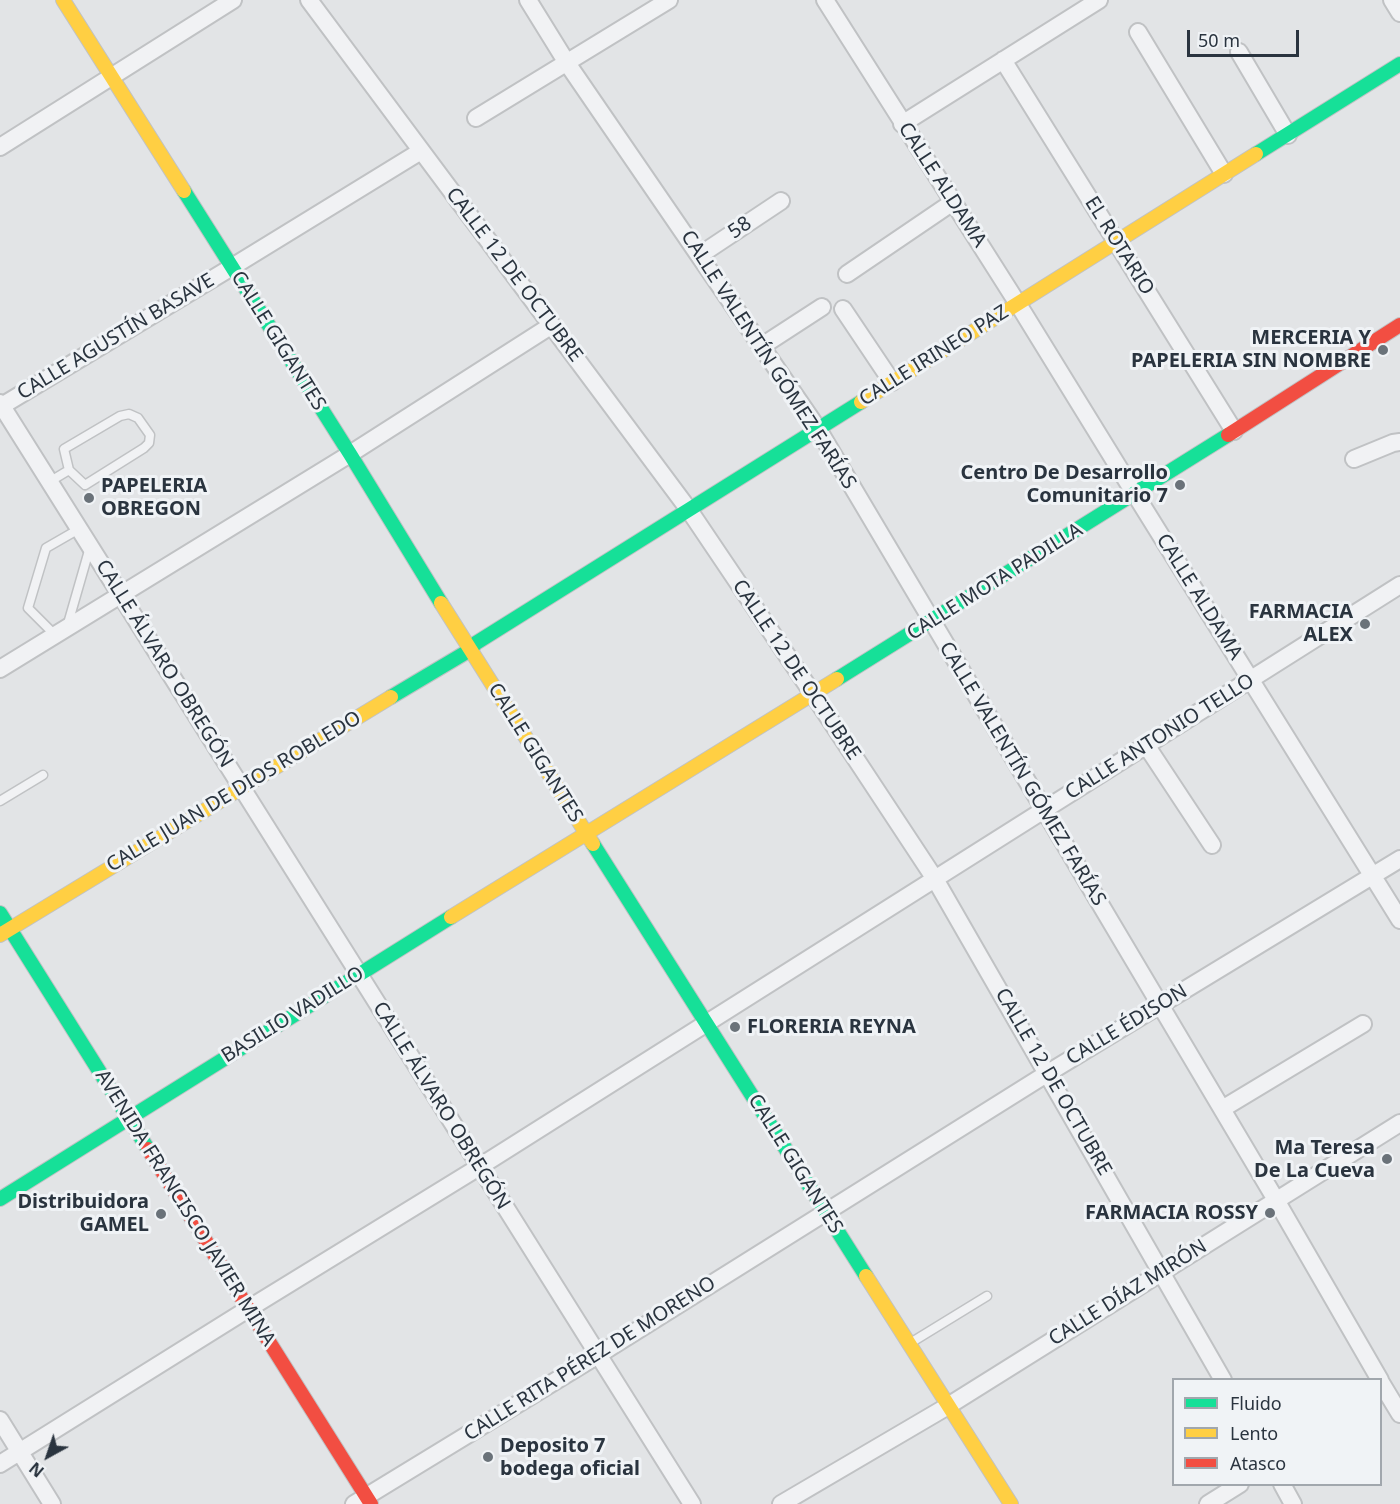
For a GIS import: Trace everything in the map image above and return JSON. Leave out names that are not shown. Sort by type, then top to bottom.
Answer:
[{"type":"street","name":"CALLE GIGANTES","points":[[63,0],[350,454],[470,650],[1011,1504]]},
{"type":"street","points":[[0,147],[233,0]]},
{"type":"street","name":"CALLE 12 DE OCTUBRE","points":[[309,0],[689,510],[813,694],[935,879],[1163,1271],[1222,1378]]},
{"type":"street","name":"CALLE VALENTÍN GÓMEZ FARÍAS","points":[[528,0],[567,63],[818,429],[1381,1378]]},
{"type":"street","points":[[476,118],[669,0]]},
{"type":"street","name":"CALLE ALDAMA","points":[[825,0],[1018,303],[1134,494],[1400,920]]},
{"type":"street","points":[[902,124],[1099,0]]},
{"type":"street","points":[[1392,0],[1400,13]]},
{"type":"street","points":[[1138,32],[1224,174]]},
{"type":"street","points":[[1239,52],[1288,135]]},
{"type":"street","name":"EL ROTARIO","points":[[1003,60],[1234,431]]},
{"type":"street","name":"CALLE IRINEO PAZ","points":[[470,650],[486,637],[1400,64]]},
{"type":"street","name":"CALLE AGUSTÍN BASAVE","points":[[0,405],[421,151]]},
{"type":"street","name":"58","points":[[700,255],[781,201]]},
{"type":"street","points":[[847,274],[953,202]]},
{"type":"street","points":[[762,346],[822,307]]},
{"type":"street","points":[[843,309],[892,382]]},
{"type":"street","points":[[0,669],[350,454],[552,325]]},
{"type":"street","name":"CALLE MOTA PADILLA","points":[[587,835],[1134,494],[1400,325]]},
{"type":"street","name":"CALLE ÁLVARO OBREGÓN","points":[[0,405],[692,1504]]},
{"type":"street","points":[[1354,459],[1400,442]]},
{"type":"street","name":"CALLE ANTONIO TELLO","points":[[0,1464],[248,1308],[479,1167],[1400,585]]},
{"type":"street","name":"CALLE JUAN DE DIOS ROBLEDO","points":[[5,932],[470,650]]},
{"type":"street","points":[[1146,745],[1212,845]]},
{"type":"street","name":"BASILIO VADILLO","points":[[0,1199],[358,974],[587,835]]},
{"type":"street","name":"CALLE ÉDISON","points":[[826,1212],[1048,1073],[1400,859]]},
{"type":"street","name":"AVENIDA FRANCISCO JAVIER MINA","points":[[0,913],[5,932],[129,1119],[248,1308],[364,1501]]},
{"type":"street","points":[[1222,1109],[1363,1024]]},
{"type":"street","name":"CALLE DÍAZ MIRÓN","points":[[781,1504],[948,1406],[1400,1123]]},
{"type":"street","name":"CALLE RITA PÉREZ DE MORENO","points":[[364,1501],[826,1212]]},
{"type":"street","name":"CALLE VALENTÍN GÓMEZ FARÍAS","points":[[1386,1387],[1400,1414]]},
{"type":"street","points":[[0,1420],[52,1504]]},
{"type":"street","points":[[1208,1504],[1238,1486]]},
{"type":"street","points":[[1283,1486],[1293,1504]]},
{"type":"lane","points":[[129,414],[138,418],[150,435],[149,443],[144,448],[85,485],[69,470],[64,449],[120,416],[129,414]]},
{"type":"lane","points":[[49,482],[69,470]]},
{"type":"lane","points":[[79,529],[46,548],[28,608],[61,631],[90,546]]},
{"type":"lane","points":[[0,801],[42,775]]},
{"type":"lane","points":[[909,1344],[987,1296]]},
{"type":"traffic: fast","points":[[1256,154],[1400,64]]},
{"type":"traffic: fast","points":[[184,191],[441,603]]},
{"type":"traffic: fast","points":[[391,697],[470,650],[476,643],[861,402]]},
{"type":"traffic: fast","points":[[837,679],[1228,435]]},
{"type":"traffic: fast","points":[[593,844],[866,1276]]},
{"type":"traffic: fast","points":[[0,913],[148,1149]]},
{"type":"traffic: fast","points":[[0,1199],[451,917]]},
{"type":"traffic: slow","points":[[63,0],[184,191]]},
{"type":"traffic: slow","points":[[861,402],[1256,154]]},
{"type":"traffic: slow","points":[[441,603],[593,844]]},
{"type":"traffic: slow","points":[[451,917],[837,679]]},
{"type":"traffic: slow","points":[[0,935],[391,697]]},
{"type":"traffic: slow","points":[[866,1276],[1011,1504]]},
{"type":"traffic: jam","points":[[1228,435],[1400,325]]},
{"type":"traffic: jam","points":[[148,1149],[371,1504]]},
{"type":"place","name":"MERCERIA Y PAPELERIA SIN NOMBRE","points":[[1383,350]]},
{"type":"place","name":"Centro De Desarrollo Comunitario 7","points":[[1180,485]]},
{"type":"place","name":"PAPELERIA OBREGON","points":[[89,498]]},
{"type":"place","name":"FARMACIA ALEX","points":[[1365,624]]},
{"type":"place","name":"FLORERIA REYNA","points":[[735,1027]]},
{"type":"place","name":"Ma Teresa De La Cueva","points":[[1387,1159]]},
{"type":"place","name":"FARMACIA ROSSY","points":[[1270,1213]]},
{"type":"place","name":"Distribuidora GAMEL","points":[[161,1214]]},
{"type":"place","name":"Deposito 7 bodega oficial","points":[[488,1457]]}]
